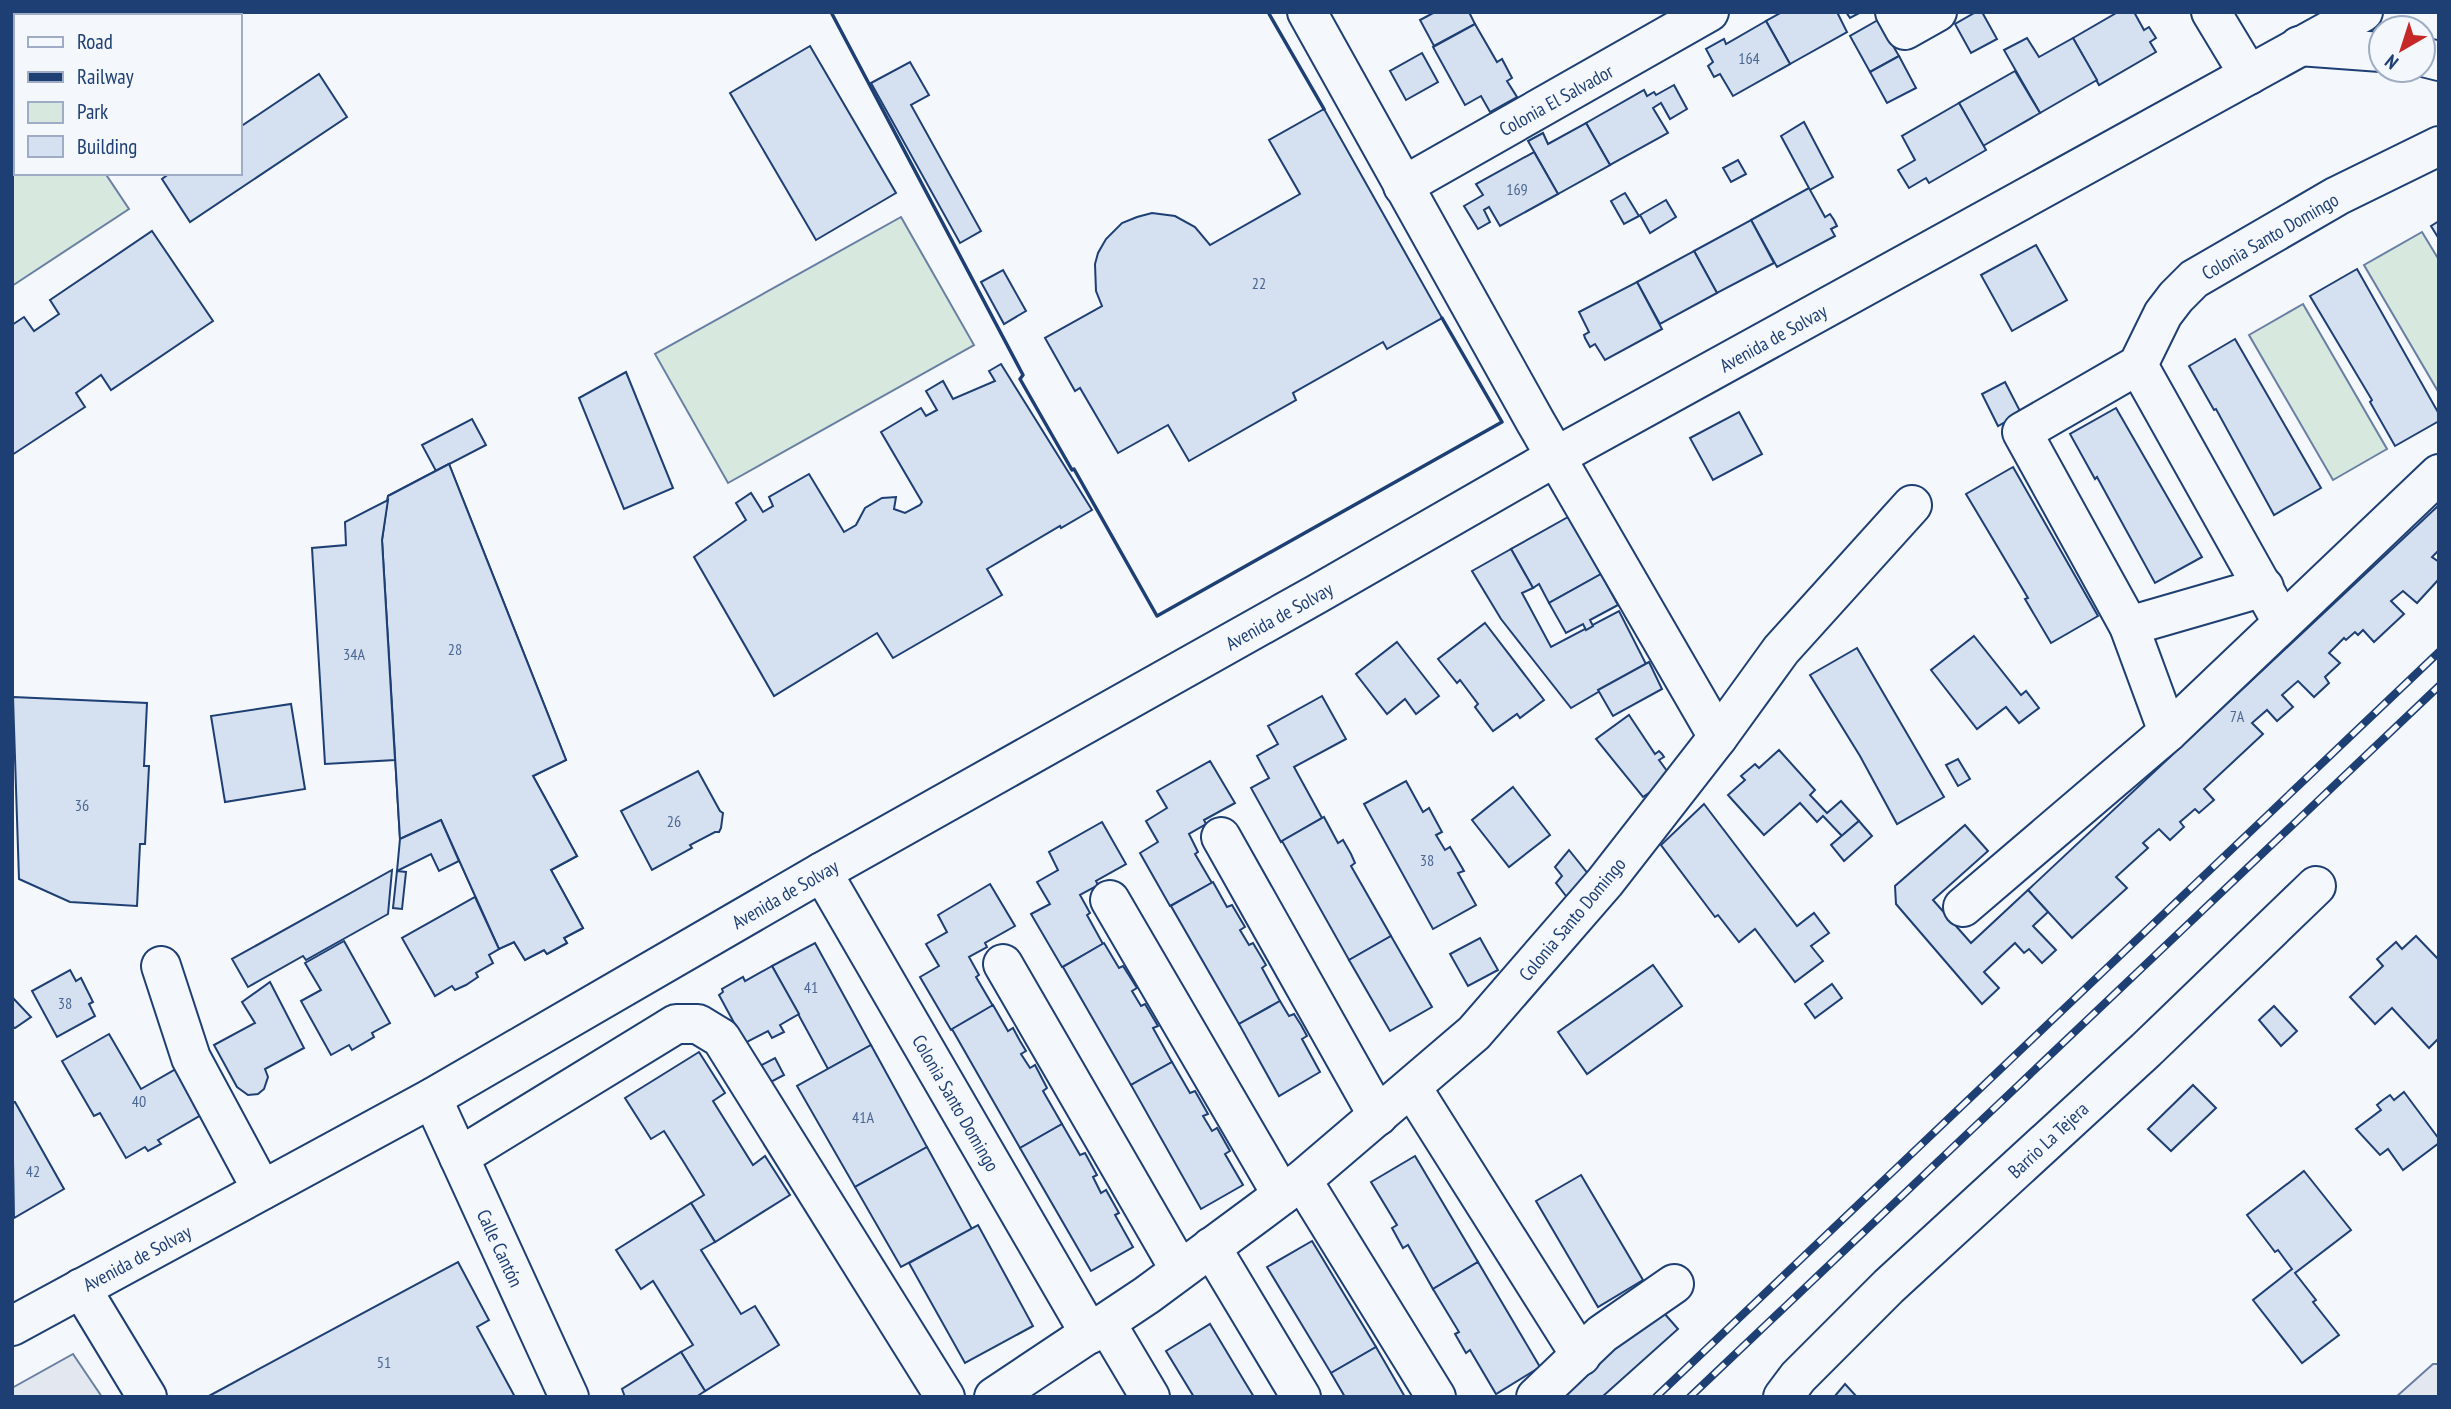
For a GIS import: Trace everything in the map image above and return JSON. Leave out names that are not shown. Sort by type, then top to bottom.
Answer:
[{"type":"main road","points":[[1307,12],[1535,421],[1718,737]]},
{"type":"main road","name":"Colonia El Salvador","points":[[1403,186],[1709,12]]},
{"type":"main road","points":[[1895,12],[1905,30],[1937,12]]},
{"type":"main road","points":[[2211,12],[2249,75]]},
{"type":"main road","name":"Avenida de Solvay","points":[[12,1326],[432,1098],[822,872],[1318,594],[1557,456],[2363,12]]},
{"type":"main road","points":[[2299,46],[2367,51]]},
{"type":"main road","name":"Colonia Santo Domingo","points":[[2138,365],[2162,314],[2194,279],[2337,196],[2439,146]]},
{"type":"main road","points":[[2168,732],[2129,626],[2022,432],[2138,365],[2282,622]]},
{"type":"main road","points":[[1963,907],[2168,732],[2439,474]]},
{"type":"main road","name":"Colonia Santo Domingo","points":[[997,1396],[1098,1329],[1292,1187],[1474,1033],[1605,882],[1718,737],[1781,650],[1912,505]]},
{"type":"main road","points":[[2129,626],[2263,587]]},
{"type":"main road","points":[[1221,837],[1378,1115]]},
{"type":"main road","name":"Colonia Santo Domingo","points":[[822,872],[1098,1329],[1150,1397]]},
{"type":"main road","name":"Barrio La Tejera","points":[[1783,1397],[1798,1377],[1889,1286],[2146,1050],[2316,887]]},
{"type":"main road","points":[[1110,900],[1292,1187],[1436,1397]]},
{"type":"main road","points":[[1003,964],[1180,1270]]},
{"type":"main road","points":[[161,966],[191,1058],[262,1191]]},
{"type":"main road","points":[[459,1157],[676,1024],[698,1024],[721,1038],[944,1397]]},
{"type":"main road","points":[[1412,1088],[1581,1356]]},
{"type":"main road","name":"Calle Cantón","points":[[432,1098],[563,1382]]},
{"type":"main road","points":[[1211,1247],[1301,1397]]},
{"type":"main road","points":[[1536,1397],[1602,1334],[1674,1284]]},
{"type":"main road","points":[[81,1288],[147,1397]]},
{"type":"green space","points":[[14,113],[14,175],[106,175],[129,209],[12,286]]},
{"type":"green space","points":[[901,217],[974,345],[728,483],[655,354]]},
{"type":"green space","points":[[2422,232],[2439,260],[2439,393],[2364,265]]},
{"type":"green space","points":[[2303,304],[2387,449],[2333,480],[2249,335]]},
{"type":"shaded area","points":[[73,1354],[102,1397],[12,1397],[12,1388]]},
{"type":"shaded area","points":[[2433,1364],[2439,1364],[2439,1397],[2396,1397]]},
{"type":"building","points":[[1435,12],[1469,12],[1475,24],[1434,46],[1420,20]]},
{"type":"building","points":[[1782,12],[1837,12],[1847,32],[1790,64],[1766,21]]},
{"type":"building","points":[[1846,12],[1861,12],[1850,18]]},
{"type":"building","points":[[1976,12],[1982,12],[1997,39],[1971,53],[1955,24]]},
{"type":"building","points":[[2118,12],[2134,12],[2144,30],[2149,27],[2156,38],[2150,42],[2156,52],[2099,85],[2073,38]]},
{"type":"building","points":[[1878,20],[1899,56],[1870,72],[1850,36]]},
{"type":"building","points":[[1766,21],[1790,64],[1733,96],[1720,74],[1714,77],[1708,66],[1713,62],[1706,49],[1724,39],[1726,44]]},
{"type":"building","points":[[1475,24],[1497,62],[1502,59],[1512,78],[1507,81],[1517,97],[1490,112],[1481,96],[1465,105],[1433,47]]},
{"type":"building","points":[[2027,38],[2039,57],[2073,38],[2097,80],[2040,113],[2004,50]]},
{"type":"building","points":[[810,46],[896,193],[816,240],[730,93]]},
{"type":"building","points":[[1422,53],[1438,82],[1406,100],[1390,71]]},
{"type":"building","points":[[1899,56],[1916,88],[1887,103],[1870,72]]},
{"type":"building","points":[[910,62],[929,95],[911,105],[981,231],[960,243],[871,83]]},
{"type":"building","points":[[2015,71],[2040,113],[1983,146],[1959,103]]},
{"type":"building","points":[[319,74],[347,117],[190,222],[162,179],[167,175],[242,175],[242,126]]},
{"type":"building","points":[[1674,85],[1687,109],[1670,119],[1661,103],[1653,108],[1668,133],[1610,165],[1586,123],[1644,90],[1647,96],[1654,92],[1656,95]]},
{"type":"building","points":[[1959,103],[1986,150],[1929,183],[1926,178],[1909,188],[1898,170],[1915,160],[1902,136]]},
{"type":"building","points":[[1324,109],[1442,318],[1387,349],[1383,342],[1293,393],[1296,400],[1189,461],[1168,425],[1118,453],[1080,388],[1075,391],[1045,338],[1102,306],[1096,291],[1095,264],[1106,239],[1122,223],[1152,213],[1175,216],[1195,227],[1210,245],[1300,194],[1269,140]]},
{"type":"building","points":[[1804,122],[1833,177],[1810,190],[1825,217],[1830,214],[1837,226],[1831,229],[1835,236],[1777,267],[1751,220],[1809,188],[1781,136]]},
{"type":"building","points":[[1586,123],[1610,165],[1558,194],[1528,141],[1543,133],[1548,144]]},
{"type":"building","points":[[1534,152],[1558,194],[1500,226],[1489,207],[1484,210],[1490,222],[1478,229],[1464,206],[1483,195],[1476,184]]},
{"type":"building","points":[[1738,160],[1746,174],[1731,182],[1723,168]]},
{"type":"building","points":[[1625,193],[1639,216],[1624,224],[1611,201]]},
{"type":"building","points":[[1666,200],[1676,217],[1650,233],[1640,215]]},
{"type":"building","points":[[1751,220],[1774,263],[1717,293],[1694,251]]},
{"type":"building","points":[[2439,221],[2439,239],[2431,226]]},
{"type":"building","points":[[152,231],[213,321],[111,390],[101,375],[76,393],[85,407],[12,455],[12,325],[24,317],[34,331],[59,314],[50,300]]},
{"type":"building","points":[[2036,245],[2067,300],[2012,331],[1981,275]]},
{"type":"building","points":[[1694,251],[1717,293],[1660,324],[1637,282]]},
{"type":"building","points":[[2357,269],[2439,414],[2439,421],[2395,446],[2370,402],[2372,400],[2310,296]]},
{"type":"building","points":[[1003,270],[1026,311],[1004,324],[981,282]]},
{"type":"building","points":[[1637,282],[1662,329],[1605,360],[1595,344],[1590,347],[1585,338],[1584,335],[1589,332],[1579,312]]},
{"type":"building","points":[[2235,339],[2321,488],[2274,515],[2216,409],[2214,410],[2189,366]]},
{"type":"building","points":[[1001,364],[1092,510],[987,569],[1002,595],[893,658],[877,633],[774,696],[694,557],[746,520],[736,503],[751,493],[763,512],[773,506],[769,497],[809,474],[844,532],[856,525],[865,508],[882,498],[896,497],[894,509],[905,513],[920,505],[922,502],[881,432],[921,408],[926,416],[937,410],[926,391],[943,381],[953,399],[995,381],[989,371]]},
{"type":"building","points":[[626,372],[673,488],[624,509],[579,398]]},
{"type":"building","points":[[2005,382],[2021,413],[1998,426],[1982,394]]},
{"type":"building","points":[[2116,408],[2202,557],[2155,583],[2097,477],[2095,479],[2070,434]]},
{"type":"building","points":[[1739,412],[1762,454],[1713,480],[1690,438]]},
{"type":"building","points":[[472,419],[486,445],[436,471],[422,445]]},
{"type":"building","points":[[449,464],[566,760],[533,776],[577,856],[551,870],[583,928],[564,938],[567,943],[547,954],[544,950],[525,960],[514,942],[499,949],[441,820],[400,839],[382,540],[388,496]]},
{"type":"building","points":[[449,464],[566,760],[533,776],[577,856],[551,870],[583,928],[564,938],[567,943],[547,954],[544,950],[525,960],[514,942],[499,949],[441,820],[400,839],[382,540],[388,496]]},
{"type":"building","points":[[2013,467],[2098,616],[2051,643],[2025,599],[2028,598],[1966,494]]},
{"type":"building","points":[[388,500],[382,540],[395,760],[325,764],[312,548],[346,545],[345,522]]},
{"type":"building","points":[[2439,505],[2439,550],[2432,557],[2439,562],[2439,579],[2417,603],[2403,591],[2391,601],[2404,614],[2374,642],[2363,630],[2358,635],[2355,632],[2346,640],[2344,638],[2329,653],[2340,663],[2325,677],[2329,683],[2314,697],[2298,681],[2282,695],[2293,707],[2277,721],[2267,710],[2252,723],[2263,734],[2204,789],[2214,800],[2199,813],[2195,809],[2180,822],[2184,827],[2170,840],[2159,829],[2143,843],[2148,848],[2116,877],[2127,888],[2072,938],[2028,890]]},
{"type":"building","points":[[1568,517],[1601,574],[1549,603],[1539,584],[1533,588],[1511,549]]},
{"type":"building","points":[[1511,549],[1533,588],[1522,593],[1551,647],[1619,611],[1646,664],[1571,708],[1501,619],[1472,571]]},
{"type":"building","points":[[1601,574],[1618,605],[1590,620],[1593,626],[1586,630],[1583,624],[1566,633],[1549,603]]},
{"type":"building","points":[[1485,623],[1544,700],[1520,718],[1517,714],[1493,731],[1460,680],[1457,683],[1438,659]]},
{"type":"building","points":[[1974,636],[2021,695],[2026,691],[2039,708],[2019,723],[2006,707],[1977,729],[1931,670]]},
{"type":"building","points":[[1397,642],[1439,696],[1416,714],[1405,699],[1387,714],[1356,674]]},
{"type":"building","points":[[1857,648],[1944,797],[1897,824],[1860,756],[1810,675]]},
{"type":"building","points":[[1649,662],[1662,689],[1613,716],[1598,690]]},
{"type":"building","points":[[1322,696],[1346,739],[1294,767],[1322,818],[1281,842],[1251,788],[1269,778],[1257,756],[1278,744],[1268,726]]},
{"type":"building","points":[[13,697],[147,703],[144,766],[149,766],[145,844],[140,844],[137,906],[70,902],[19,879]]},
{"type":"building","points":[[291,704],[305,789],[225,802],[211,716]]},
{"type":"building","points":[[1629,715],[1655,754],[1659,751],[1662,754],[1664,757],[1659,760],[1667,771],[1659,786],[1643,797],[1596,739]]},
{"type":"building","points":[[1779,750],[1815,790],[1810,795],[1827,813],[1841,801],[1859,821],[1842,836],[1823,816],[1817,822],[1800,803],[1764,835],[1728,795],[1745,780],[1741,776],[1755,764],[1759,768]]},
{"type":"building","points":[[1958,759],[1970,779],[1958,786],[1946,765]]},
{"type":"building","points":[[1210,761],[1235,803],[1204,820],[1206,824],[1189,834],[1198,852],[1195,854],[1212,883],[1170,906],[1140,853],[1158,842],[1146,821],[1167,808],[1157,791]]},
{"type":"building","points":[[698,771],[723,813],[721,828],[719,832],[690,845],[692,848],[652,870],[621,811]]},
{"type":"building","points":[[1406,781],[1423,812],[1429,808],[1442,832],[1436,835],[1445,850],[1450,847],[1464,871],[1458,873],[1476,905],[1433,929],[1364,804]]},
{"type":"building","points":[[1513,787],[1550,835],[1509,867],[1472,820]]},
{"type":"building","points":[[1704,804],[1797,926],[1814,913],[1829,933],[1811,946],[1823,961],[1795,982],[1755,929],[1739,942],[1718,915],[1715,917],[1661,845]]},
{"type":"building","points":[[1324,817],[1338,843],[1343,840],[1351,854],[1355,863],[1351,866],[1391,936],[1349,960],[1282,841]]},
{"type":"building","points":[[441,820],[459,861],[439,871],[431,854],[397,871],[400,839]]},
{"type":"building","points":[[1859,821],[1872,836],[1844,861],[1831,845]]},
{"type":"building","points":[[1102,822],[1126,864],[1096,881],[1098,885],[1080,895],[1090,913],[1087,915],[1103,944],[1062,967],[1031,914],[1050,904],[1037,882],[1058,870],[1049,852]]},
{"type":"building","points":[[1965,825],[1988,851],[1933,900],[1971,943],[2028,890],[2048,912],[2033,926],[2056,950],[2042,963],[2029,949],[2024,953],[2015,943],[1984,972],[1999,988],[1982,1004],[1896,904],[1895,886]]},
{"type":"building","points":[[1569,850],[1589,875],[1569,900],[1556,883],[1562,876],[1555,867]]},
{"type":"building","points":[[392,870],[388,914],[306,960],[303,956],[248,987],[232,959]]},
{"type":"building","points":[[397,871],[406,872],[402,909],[393,908]]},
{"type":"building","points":[[1213,882],[1227,907],[1232,905],[1245,927],[1240,930],[1249,945],[1253,943],[1266,965],[1262,968],[1280,1001],[1239,1024],[1171,906]]},
{"type":"building","points":[[990,884],[1015,926],[985,943],[987,947],[969,957],[979,975],[976,977],[993,1006],[951,1030],[920,977],[939,966],[926,944],[947,932],[938,915]]},
{"type":"building","points":[[475,897],[499,949],[489,955],[493,963],[476,973],[478,977],[455,990],[452,986],[435,996],[402,938]]},
{"type":"building","points":[[1391,936],[1432,1007],[1390,1031],[1349,960]]},
{"type":"building","points":[[2416,936],[2439,960],[2439,1038],[2429,1048],[2392,1008],[2375,1024],[2350,997],[2383,966],[2377,959],[2396,942],[2402,949]]},
{"type":"building","points":[[1480,938],[1498,970],[1468,986],[1450,954]]},
{"type":"building","points":[[344,941],[390,1023],[372,1033],[374,1037],[352,1050],[349,1045],[331,1055],[301,1001],[321,990],[305,963]]},
{"type":"building","points":[[815,943],[871,1045],[828,1069],[772,966]]},
{"type":"building","points":[[1104,943],[1119,968],[1123,966],[1137,988],[1132,991],[1141,1006],[1145,1004],[1158,1026],[1153,1028],[1172,1062],[1131,1085],[1063,967]]},
{"type":"building","points":[[1653,965],[1682,1006],[1587,1074],[1558,1032]]},
{"type":"building","points":[[772,966],[799,1014],[780,1025],[784,1032],[772,1038],[768,1031],[745,1043],[719,995],[723,992],[722,989],[743,977],[745,981]]},
{"type":"building","points":[[70,970],[76,981],[81,978],[93,1002],[89,1004],[95,1016],[57,1037],[32,991]]},
{"type":"building","points":[[270,982],[304,1048],[265,1069],[268,1077],[264,1089],[258,1094],[248,1095],[237,1087],[214,1045],[255,1023],[242,1002]]},
{"type":"building","points":[[1832,984],[1842,998],[1815,1018],[1805,1004]]},
{"type":"building","points":[[12,997],[31,1017],[15,1028],[12,1026]]},
{"type":"building","points":[[1280,1001],[1289,1016],[1294,1014],[1301,1025],[1307,1036],[1302,1039],[1320,1072],[1279,1096],[1239,1024]]},
{"type":"building","points":[[993,1005],[1008,1031],[1013,1028],[1026,1051],[1021,1054],[1030,1068],[1035,1065],[1047,1088],[1043,1091],[1062,1124],[1020,1148],[952,1029]]},
{"type":"building","points":[[2274,1006],[2297,1031],[2281,1046],[2259,1020]]},
{"type":"building","points":[[109,1034],[141,1089],[176,1069],[201,1115],[158,1140],[161,1144],[148,1151],[145,1147],[126,1158],[100,1113],[94,1116],[62,1061]]},
{"type":"building","points":[[871,1045],[927,1147],[855,1187],[797,1086]]},
{"type":"building","points":[[699,1052],[725,1093],[713,1101],[753,1165],[765,1156],[790,1195],[715,1242],[691,1203],[704,1195],[683,1161],[664,1131],[651,1139],[625,1098]]},
{"type":"building","points":[[775,1058],[784,1075],[767,1084],[758,1067]]},
{"type":"building","points":[[1172,1062],[1190,1093],[1195,1091],[1208,1114],[1203,1116],[1212,1131],[1217,1128],[1230,1151],[1225,1154],[1243,1185],[1201,1209],[1131,1085]]},
{"type":"building","points":[[2193,1085],[2216,1108],[2171,1151],[2148,1129]]},
{"type":"building","points":[[2404,1092],[2439,1139],[2439,1143],[2403,1170],[2388,1149],[2380,1155],[2356,1129],[2381,1110],[2377,1105],[2383,1100],[2390,1095],[2394,1100]]},
{"type":"building","points":[[15,1102],[64,1189],[14,1218],[12,1103]]},
{"type":"building","points":[[1062,1124],[1080,1155],[1085,1153],[1097,1175],[1093,1177],[1101,1193],[1106,1190],[1119,1213],[1115,1215],[1133,1247],[1091,1271],[1020,1148]]},
{"type":"building","points":[[927,1147],[972,1229],[901,1267],[855,1187]]},
{"type":"building","points":[[1415,1156],[1478,1262],[1433,1289],[1408,1245],[1403,1248],[1392,1228],[1397,1225],[1371,1182]]},
{"type":"building","points":[[2304,1171],[2351,1230],[2295,1273],[2316,1300],[2313,1302],[2339,1335],[2302,1363],[2253,1300],[2292,1269],[2278,1250],[2275,1252],[2247,1215]]},
{"type":"building","points":[[1581,1175],[1643,1280],[1598,1307],[1536,1201]]},
{"type":"building","points":[[691,1203],[715,1242],[701,1250],[741,1314],[755,1306],[779,1345],[705,1391],[681,1352],[693,1345],[653,1281],[641,1289],[616,1250]]},
{"type":"building","points":[[978,1225],[1033,1326],[965,1363],[909,1263]]},
{"type":"building","points":[[1312,1241],[1376,1347],[1331,1373],[1267,1267]]},
{"type":"building","points":[[458,1262],[489,1320],[477,1327],[515,1397],[207,1397]]},
{"type":"building","points":[[1478,1262],[1540,1367],[1496,1394],[1470,1350],[1466,1353],[1455,1334],[1459,1332],[1433,1289]]},
{"type":"building","points":[[1657,1305],[1678,1329],[1602,1397],[1555,1397]]},
{"type":"building","points":[[1210,1324],[1254,1397],[1194,1397],[1166,1351]]},
{"type":"building","points":[[1376,1347],[1405,1397],[1345,1397],[1331,1373]]},
{"type":"building","points":[[681,1352],[705,1391],[696,1397],[625,1397],[622,1389]]},
{"type":"building","points":[[1845,1384],[1857,1397],[1834,1397]]},
{"type":"railway","points":[[1656,1397],[2439,652]]},
{"type":"railway","points":[[1690,1397],[2439,686]]},
{"type":"wall","points":[[831,12],[1023,375],[1020,379],[1157,616],[1502,422],[1442,318]]},
{"type":"wall","points":[[1268,12],[1324,109]]}]
